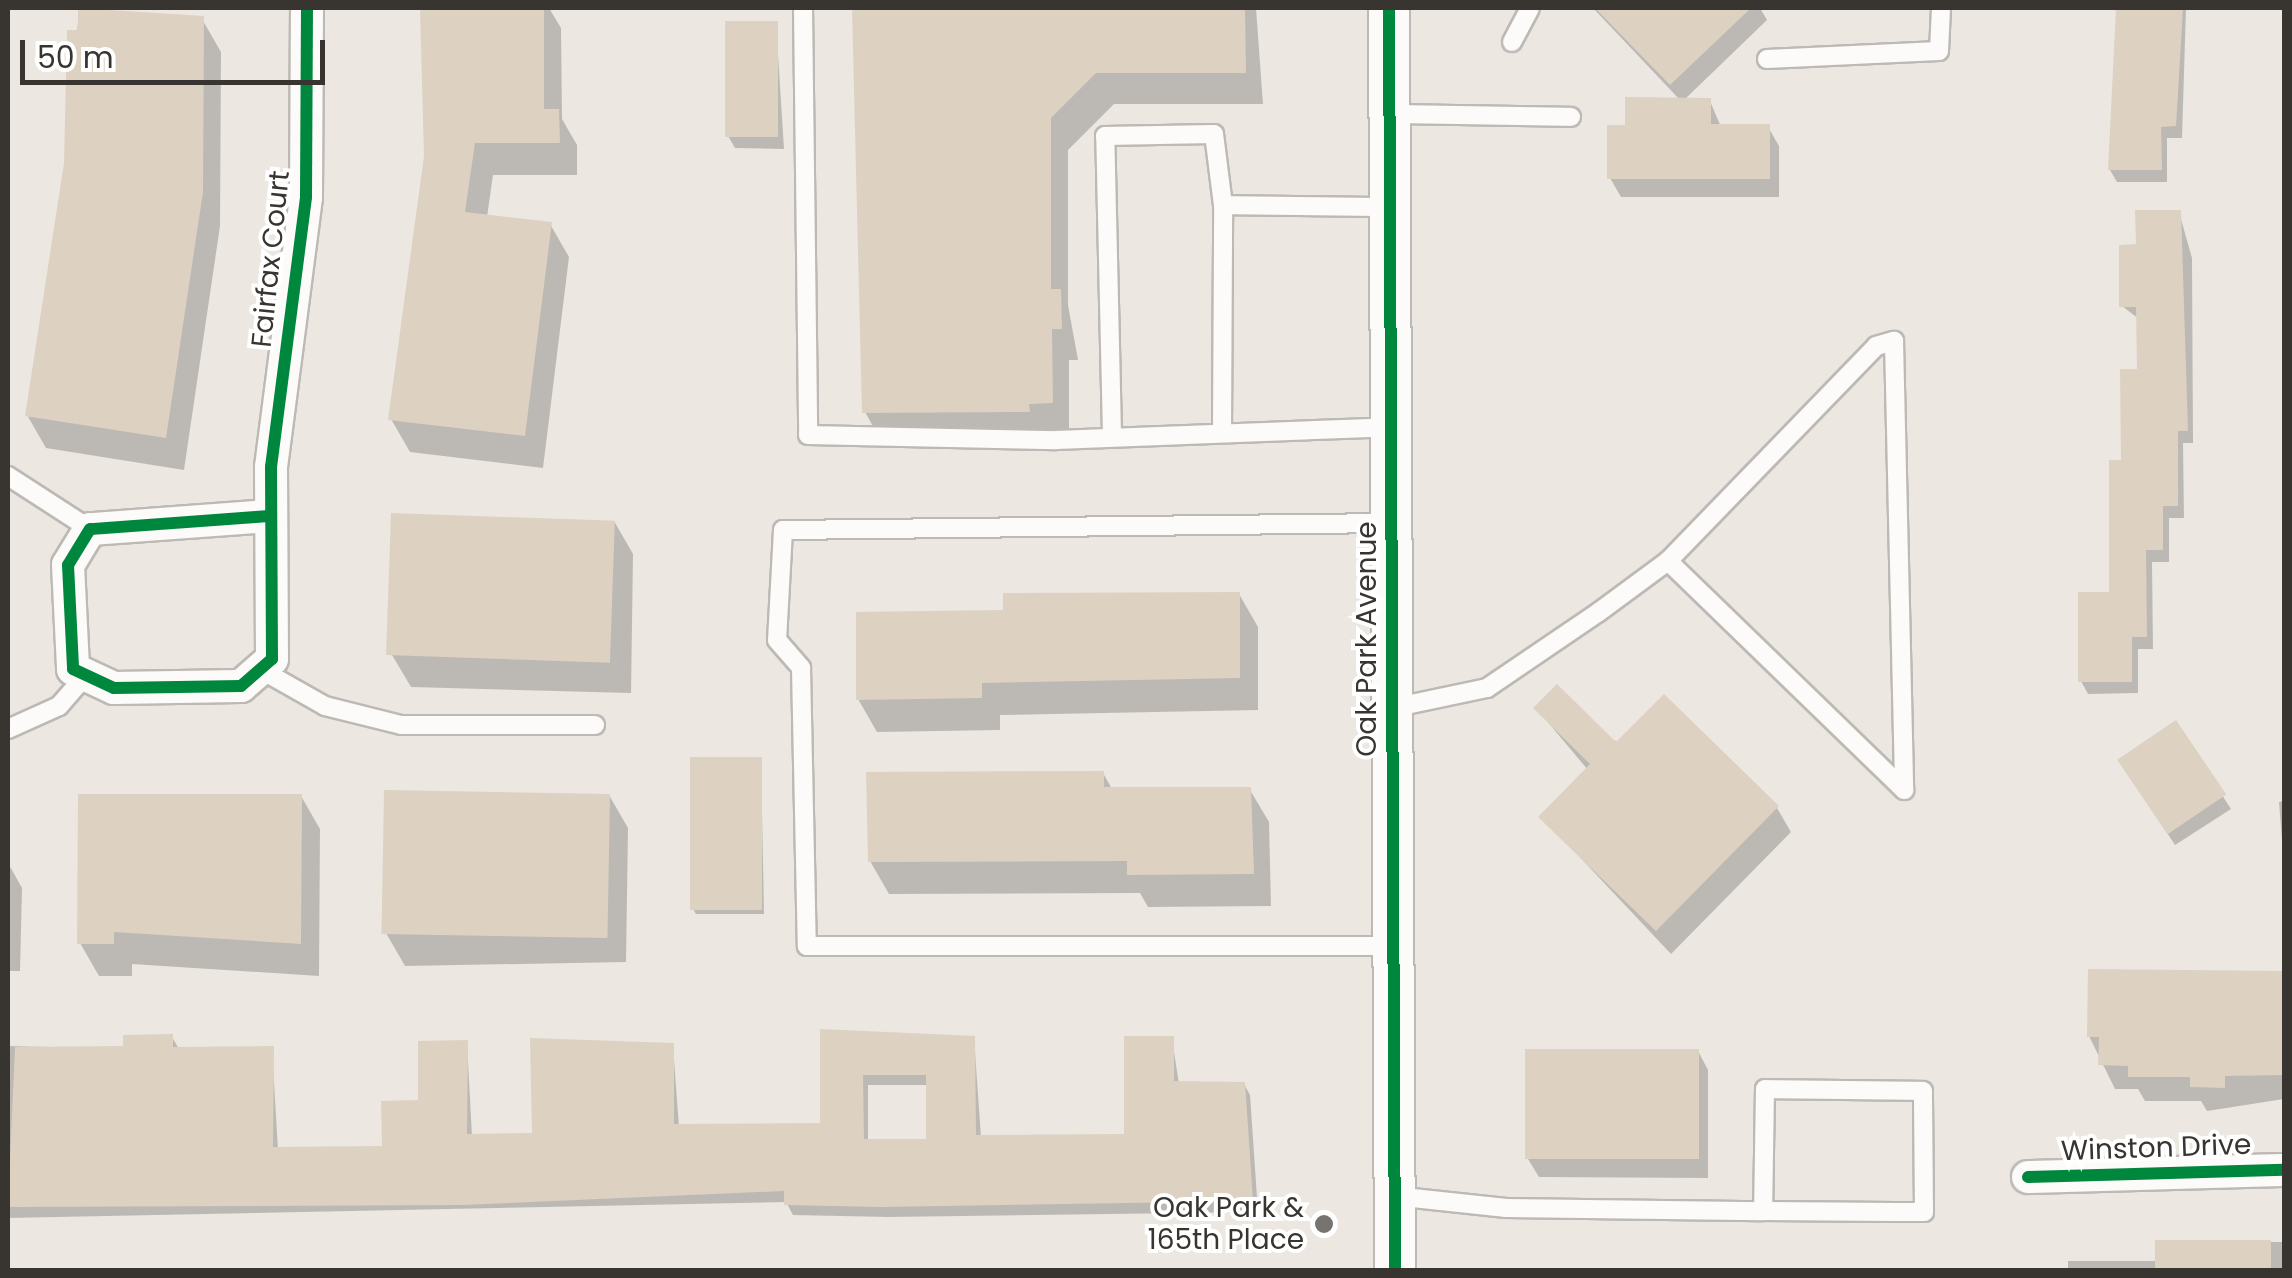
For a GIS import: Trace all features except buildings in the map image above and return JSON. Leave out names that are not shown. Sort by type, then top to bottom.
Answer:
[{"type":"street","name":"Fairfax Court","points":[[265,672],[273,645],[268,516],[306,197],[307,8]]},
{"type":"street","name":"Oak Park Avenue","points":[[1389,8],[1395,1270]]},
{"type":"street","points":[[265,672],[241,686],[82,680],[68,655],[66,579],[73,548],[90,529],[268,516]]},
{"type":"street","name":"Winston Drive","points":[[2028,1177],[2284,1170]]},
{"type":"lane","points":[[804,8],[808,435],[1112,434],[1391,427]]},
{"type":"lane","points":[[1512,42],[1530,8]]},
{"type":"lane","points":[[1767,58],[1939,51],[1941,8]]},
{"type":"lane","points":[[1389,114],[1571,117]]},
{"type":"lane","points":[[1112,434],[1105,136],[1214,134],[1223,205],[1222,431]]},
{"type":"lane","points":[[1223,205],[1390,207]]},
{"type":"lane","points":[[1392,708],[1487,688],[1668,562],[1876,346],[1894,341],[1904,790],[1668,562]]},
{"type":"lane","points":[[8,476],[90,529]]},
{"type":"lane","points":[[1391,523],[783,530],[777,640],[801,668],[807,946],[1393,946]]},
{"type":"lane","points":[[265,672],[325,706],[400,725],[595,725]]},
{"type":"lane","points":[[8,729],[59,706],[82,680]]},
{"type":"lane","points":[[1394,1196],[1506,1208],[1762,1211],[1924,1212],[1923,1091],[1765,1090],[1762,1211]]},
{"type":"cycle path","points":[[269,516],[90,529],[68,565],[73,669],[114,688],[241,686],[272,659],[271,467],[306,197],[307,8]]},
{"type":"cycle path","points":[[1389,8],[1395,1270]]},
{"type":"cycle path","points":[[2028,1177],[2284,1170]]},
{"type":"place","name":"Oak Park & 165th Place","points":[[1324,1224]]}]
